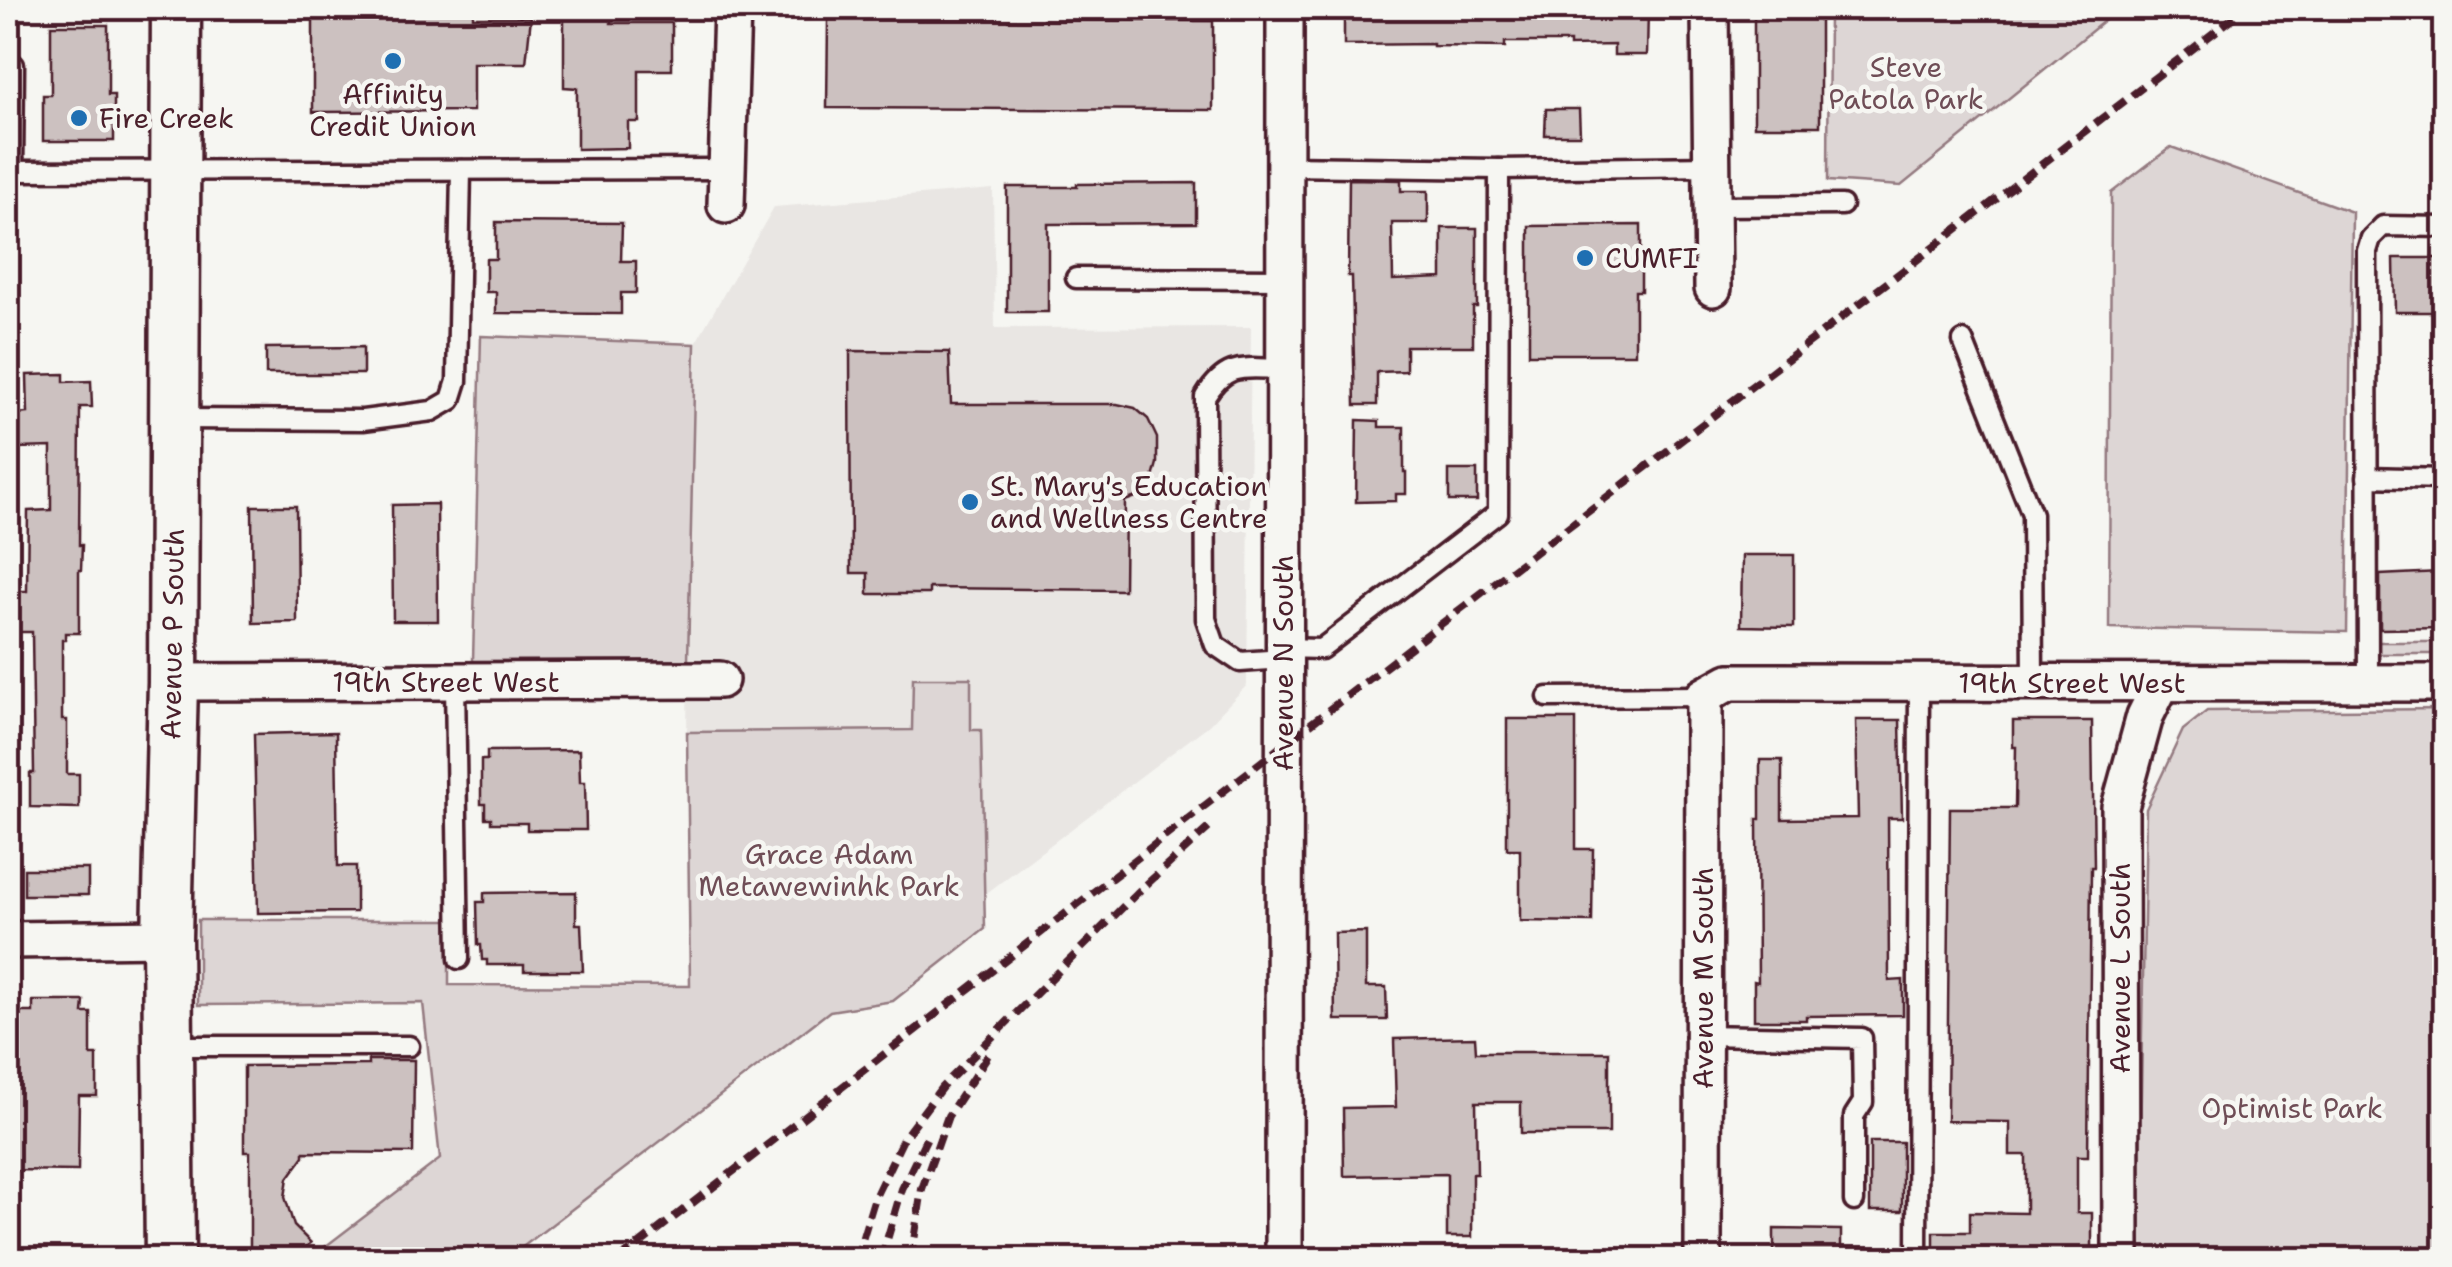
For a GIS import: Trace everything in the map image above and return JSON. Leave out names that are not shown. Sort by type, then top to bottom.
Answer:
[{"type":"main road","name":"Avenue P South","points":[[170,1260],[167,938],[173,682],[176,8]]},
{"type":"street","points":[[726,204],[732,8]]},
{"type":"street","name":"Avenue N South","points":[[1284,1260],[1285,8]]},
{"type":"street","points":[[1710,8],[1713,288]]},
{"type":"street","name":"19th Street West","points":[[173,682],[720,680]]},
{"type":"street","name":"19th Street West","points":[[1704,696],[1729,682],[2444,683]]},
{"type":"street","name":"Avenue L South","points":[[2121,1260],[2120,807],[2144,716],[2161,684]]},
{"type":"street","name":"Avenue M South","points":[[1703,1260],[1704,696]]},
{"type":"street","points":[[8,940],[167,938]]},
{"type":"lane","points":[[14,64],[10,171],[728,169]]},
{"type":"lane","points":[[1284,166],[1712,166]]},
{"type":"lane","points":[[1284,369],[1230,370],[1216,379],[1205,397],[1206,619],[1216,645],[1240,662],[1321,649],[1498,513],[1499,169]]},
{"type":"lane","points":[[174,419],[362,420],[432,411],[451,400],[457,381],[461,170]]},
{"type":"lane","points":[[1712,206],[1842,205]]},
{"type":"lane","points":[[2368,682],[2367,251],[2371,238],[2383,226],[2444,227]]},
{"type":"lane","points":[[1076,278],[1284,279]]},
{"type":"lane","points":[[1962,341],[2032,514],[2033,682]]},
{"type":"lane","points":[[2367,477],[2444,479]]},
{"type":"lane","points":[[456,682],[459,959]]},
{"type":"lane","points":[[1917,1260],[1919,682]]},
{"type":"lane","points":[[1548,697],[1704,696]]},
{"type":"lane","points":[[1702,1035],[1862,1038],[1863,1102],[1854,1116],[1854,1201]]},
{"type":"lane","points":[[168,1046],[409,1046]]},
{"type":"shaded area","name":"St. Mary's Education and Wellness Centre","points":[[993,189],[995,328],[1251,327],[1247,685],[1209,725],[984,895],[980,730],[687,732],[695,344],[774,207]]},
{"type":"green space","name":"Steve Patola Park","points":[[1829,8],[2120,8],[1901,186],[1828,181]]},
{"type":"green space","points":[[2171,147],[2352,212],[2347,632],[2109,628],[2111,193]]},
{"type":"green space","points":[[481,336],[695,344],[688,660],[473,661]]},
{"type":"green space","points":[[2373,642],[2444,642],[2444,654],[2375,654]]},
{"type":"green space","name":"Grace Adam Metawewinhk Park","points":[[913,678],[971,678],[971,730],[981,730],[985,929],[893,1001],[830,1011],[507,1259],[309,1259],[440,1159],[423,1003],[198,1005],[198,920],[449,920],[449,985],[690,986],[687,732],[912,730]]},
{"type":"green space","name":"Optimist Park","points":[[2444,709],[2444,1259],[2138,1260],[2146,809],[2183,730],[2207,711]]},
{"type":"building","name":"Affinity Credit Union","points":[[313,8],[473,8],[473,17],[531,17],[526,63],[473,63],[473,111],[313,112]]},
{"type":"building","points":[[1344,8],[1523,15],[1523,8],[1648,9],[1647,55],[1614,55],[1614,45],[1570,46],[1570,42],[1505,42],[1505,47],[1344,45]]},
{"type":"building","points":[[1754,8],[1820,8],[1820,126],[1754,126]]},
{"type":"building","points":[[564,16],[611,16],[611,23],[672,23],[672,70],[639,70],[639,122],[628,122],[628,148],[577,149],[577,88],[564,87]]},
{"type":"building","points":[[828,19],[1213,21],[1213,110],[827,108]]},
{"type":"building","points":[[51,25],[108,25],[108,95],[114,95],[114,141],[43,141],[43,95],[51,95]]},
{"type":"building","points":[[1546,109],[1579,109],[1580,135],[1545,135]]},
{"type":"building","points":[[1349,179],[1401,180],[1401,191],[1428,191],[1428,223],[1392,223],[1393,280],[1442,278],[1442,228],[1477,228],[1473,346],[1406,346],[1406,371],[1377,372],[1377,405],[1355,405],[1352,276],[1348,276]]},
{"type":"building","points":[[1196,183],[1196,223],[1048,224],[1048,312],[1007,312],[1007,187]]},
{"type":"building","points":[[496,222],[622,223],[621,261],[636,261],[636,293],[621,293],[621,314],[496,313],[496,292],[486,292],[486,259],[496,259]]},
{"type":"building","name":"CUMFI","points":[[1641,225],[1641,291],[1635,291],[1635,354],[1529,354],[1529,226]]},
{"type":"building","points":[[2394,258],[2444,258],[2444,312],[2395,312]]},
{"type":"building","points":[[363,347],[363,374],[266,374],[266,348]]},
{"type":"building","points":[[850,351],[949,352],[951,404],[1117,404],[1135,408],[1148,419],[1157,438],[1157,463],[1152,482],[1139,496],[1125,501],[1124,590],[929,588],[929,594],[868,594],[868,573],[851,573]]},
{"type":"building","points":[[64,374],[64,382],[91,381],[92,407],[80,407],[79,633],[65,633],[62,640],[67,774],[79,774],[79,808],[30,807],[30,773],[34,773],[32,632],[8,632],[8,591],[27,591],[28,511],[51,510],[51,447],[18,448],[16,414],[28,413],[27,375]]},
{"type":"building","points":[[1357,420],[1379,421],[1379,427],[1404,427],[1406,494],[1396,494],[1396,501],[1356,502]]},
{"type":"building","points":[[1449,470],[1477,470],[1477,501],[1449,501]]},
{"type":"building","points":[[437,504],[438,621],[393,621],[392,505]]},
{"type":"building","points":[[252,506],[296,506],[297,622],[253,623]]},
{"type":"building","points":[[1742,555],[1794,555],[1794,627],[1741,626]]},
{"type":"building","points":[[2444,574],[2444,628],[2380,629],[2380,575]]},
{"type":"building","points":[[1507,719],[1576,719],[1576,849],[1593,849],[1592,922],[1520,921],[1520,849],[1507,849]]},
{"type":"building","points":[[1856,720],[1900,720],[1902,818],[1888,818],[1889,981],[1903,980],[1903,1015],[1754,1020],[1754,981],[1758,982],[1760,760],[1782,760],[1782,819],[1858,818]]},
{"type":"building","points":[[2013,721],[2092,721],[2094,867],[2088,1156],[2077,1156],[2077,1213],[2092,1213],[2092,1253],[2070,1253],[2070,1260],[1934,1260],[1934,1232],[1970,1232],[1970,1212],[2026,1213],[2026,1155],[2010,1155],[2010,1122],[1947,1121],[1950,808],[2015,808]]},
{"type":"building","points":[[336,732],[338,866],[356,866],[356,912],[258,913],[254,734]]},
{"type":"building","points":[[579,750],[580,782],[585,782],[586,830],[527,830],[527,823],[491,823],[491,818],[485,818],[485,804],[481,804],[481,760],[487,760],[487,751]]},
{"type":"building","points":[[24,869],[88,869],[88,895],[24,895]]},
{"type":"building","points":[[576,892],[583,971],[524,971],[524,965],[487,965],[487,960],[482,960],[477,902],[484,902],[484,893]]},
{"type":"building","points":[[1366,932],[1366,987],[1386,987],[1387,1020],[1335,1020],[1334,933]]},
{"type":"building","points":[[33,1001],[84,1001],[83,1013],[91,1013],[91,1055],[97,1055],[97,1096],[79,1096],[78,1171],[10,1170],[12,1095],[8,1095],[8,1054],[13,1054],[13,1012],[33,1012]]},
{"type":"building","points":[[1475,1037],[1476,1052],[1609,1052],[1609,1133],[1521,1133],[1521,1102],[1476,1102],[1477,1174],[1472,1174],[1472,1237],[1447,1237],[1447,1174],[1344,1176],[1343,1108],[1396,1107],[1394,1039]]},
{"type":"building","points":[[368,1060],[414,1060],[413,1153],[304,1152],[288,1178],[285,1197],[294,1226],[311,1243],[289,1260],[250,1260],[250,1152],[244,1152],[244,1066],[368,1065]]},
{"type":"building","points":[[1870,1142],[1902,1142],[1902,1211],[1870,1211]]},
{"type":"building","points":[[1774,1229],[1841,1230],[1841,1260],[1774,1260]]},
{"type":"railway","points":[[619,1260],[1283,745],[2246,8]]},
{"type":"railway","points":[[856,1260],[875,1197],[903,1139],[942,1087],[1137,893],[1214,823]]},
{"type":"railway","points":[[911,1260],[922,1189],[948,1116],[990,1052]]},
{"type":"railway","points":[[881,1260],[902,1189],[928,1135]]},
{"type":"place","name":"Affinity Credit Union","points":[[393,61]]},
{"type":"place","name":"Fire Creek","points":[[79,118]]},
{"type":"place","name":"CUMFI","points":[[1585,258]]},
{"type":"place","name":"St. Mary's Education and Wellness Centre","points":[[970,502]]}]
